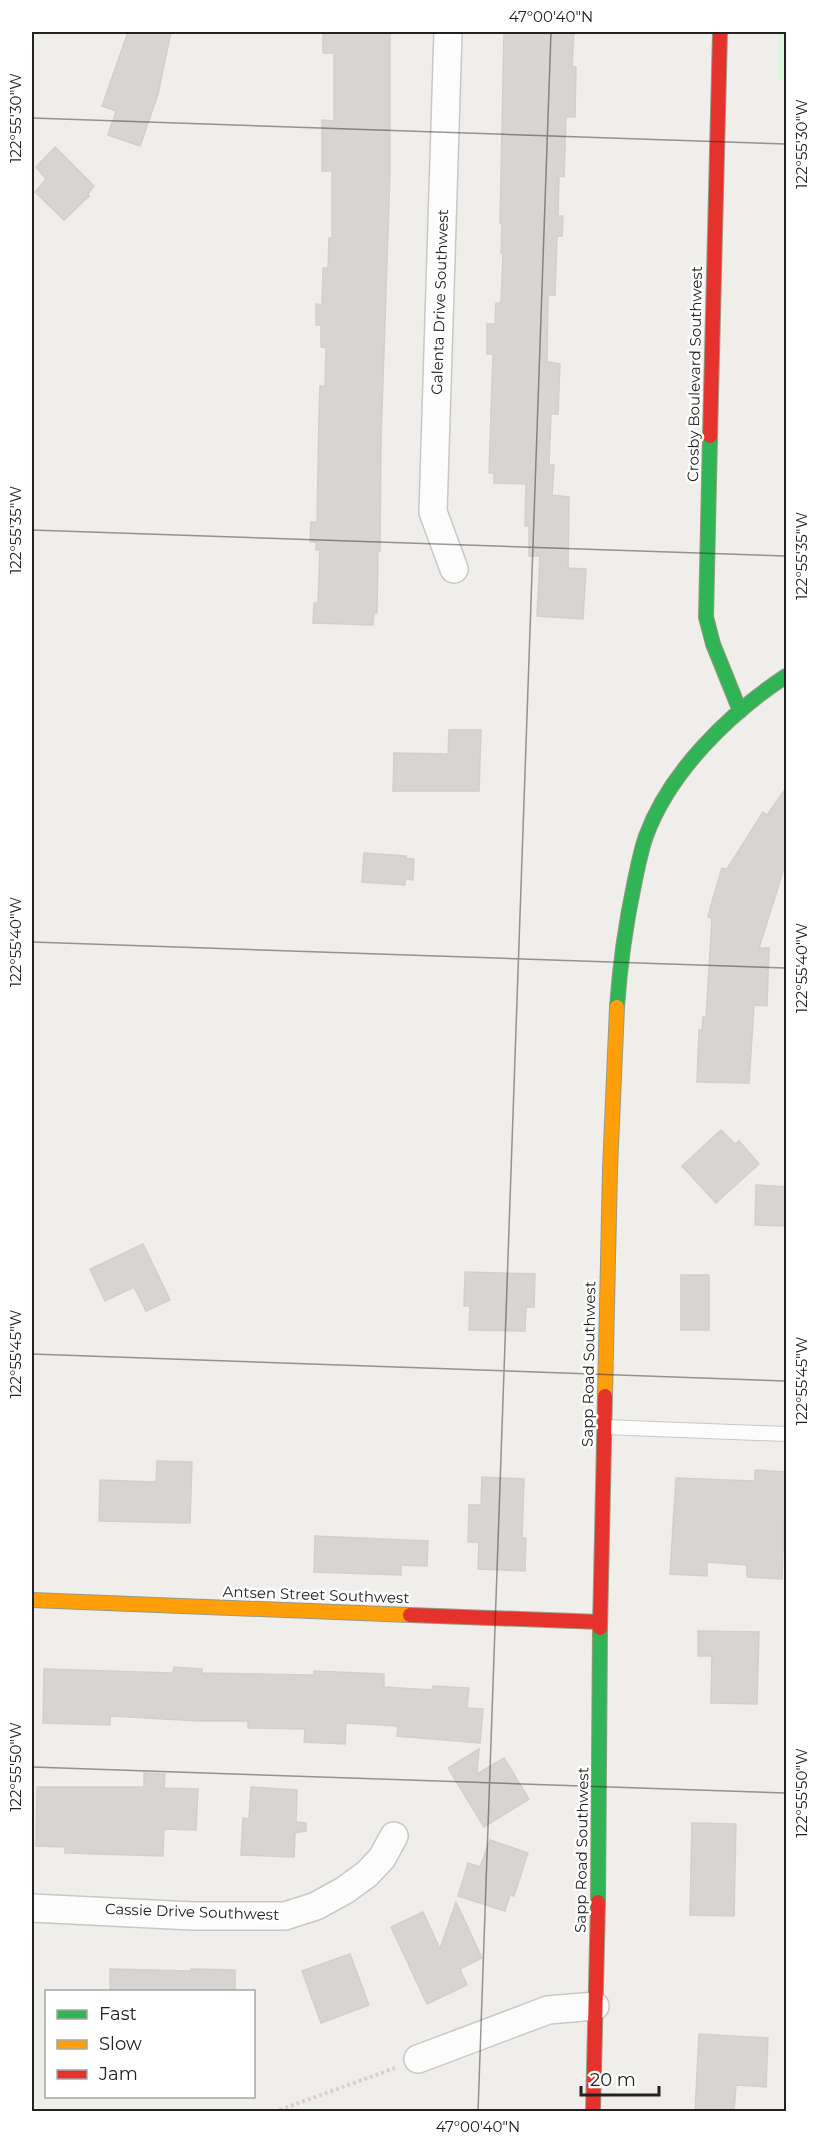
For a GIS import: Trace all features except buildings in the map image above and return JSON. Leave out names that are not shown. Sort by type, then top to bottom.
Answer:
[{"type":"street","name":"Galenta Drive Southwest","points":[[448,32],[433,512],[454,569]]},
{"type":"street","name":"Crosby Boulevard Southwest","points":[[720,32],[706,617],[713,644],[740,711]]},
{"type":"street","name":"Sapp Road Southwest","points":[[593,2112],[604,1427],[610,1170],[615,1101],[619,965],[627,909],[648,831],[672,789],[698,753],[740,711],[786,676]]},
{"type":"street","name":"Antsen Street Southwest","points":[[32,1600],[600,1622]]},
{"type":"street","name":"Cassie Drive Southwest","points":[[32,1908],[192,1916],[285,1916],[316,1906],[345,1890],[367,1874],[382,1858],[394,1836]]},
{"type":"street","points":[[418,2059],[548,2010],[595,2006]]},
{"type":"lane","points":[[604,1427],[786,1434]]},
{"type":"path","points":[[274,2112],[418,2059]]},
{"type":"green space","points":[[779,32],[786,32],[786,80],[778,79]]},
{"type":"traffic: fast","points":[[710,436],[706,617],[713,644],[740,711]]},
{"type":"traffic: fast","points":[[617,1007],[632,896],[644,841],[657,812],[670,789],[704,746],[743,708],[786,676]]},
{"type":"traffic: fast","points":[[598,1902],[600,1628]]},
{"type":"traffic: slow","points":[[605,1396],[610,1170],[617,1007]]},
{"type":"traffic: slow","points":[[32,1600],[410,1615]]},
{"type":"traffic: jam","points":[[710,436],[720,32]]},
{"type":"traffic: jam","points":[[600,1628],[605,1396]]},
{"type":"traffic: jam","points":[[410,1615],[600,1622]]},
{"type":"traffic: jam","points":[[593,2112],[598,1902]]}]
